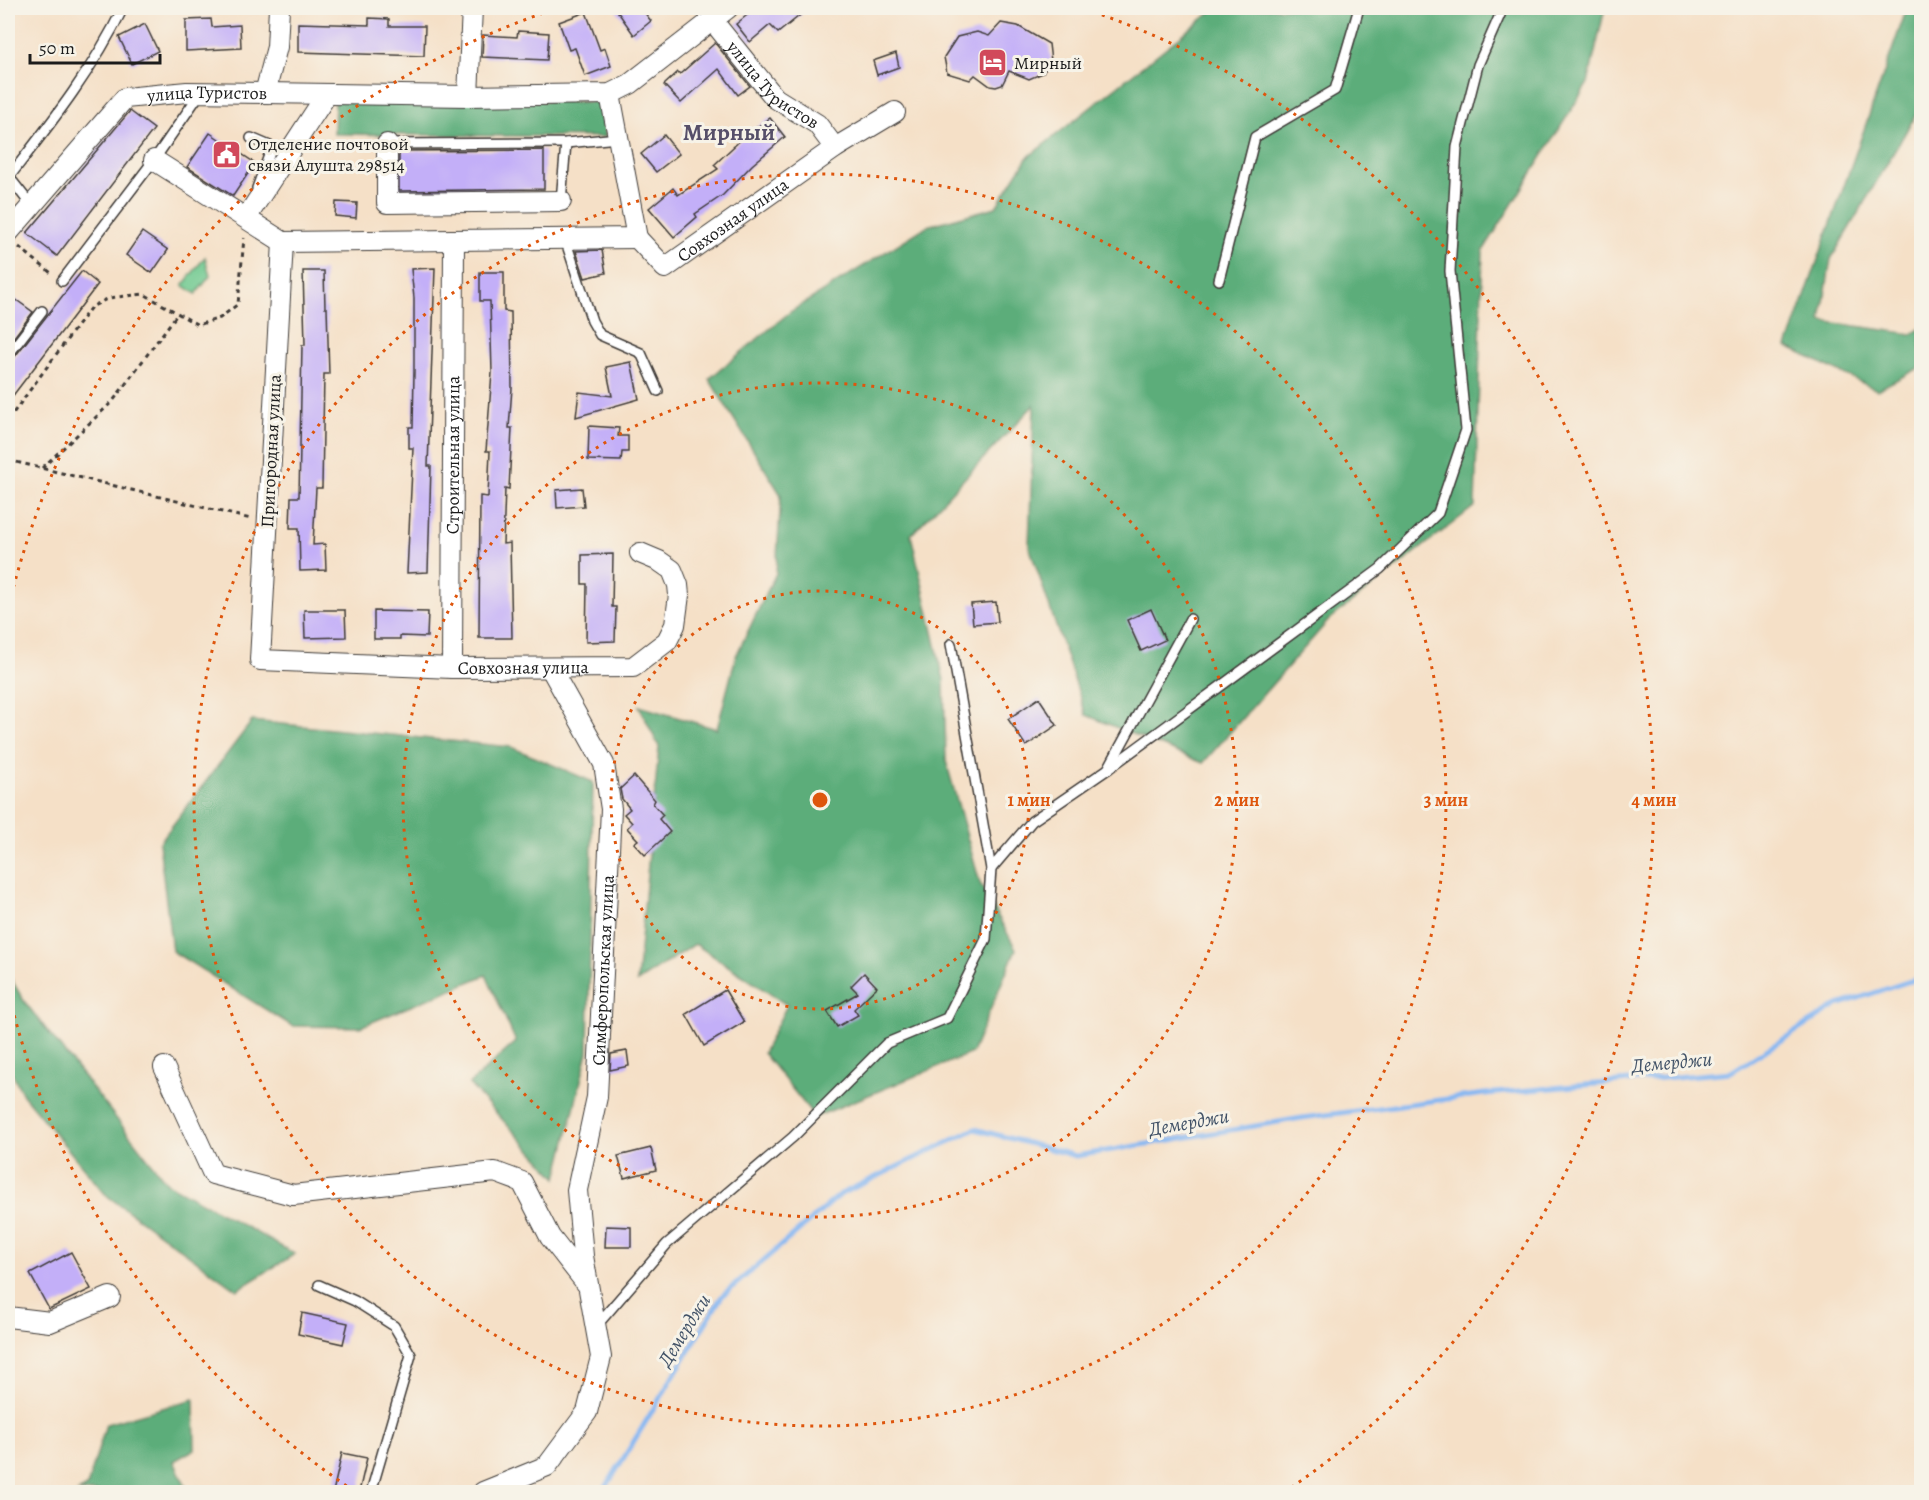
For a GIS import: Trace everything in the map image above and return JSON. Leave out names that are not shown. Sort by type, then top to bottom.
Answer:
[{"type":"street","points":[[265,93],[277,46],[279,8]]},
{"type":"street","points":[[468,96],[472,8]]},
{"type":"street","name":"улица Туристов","points":[[12,239],[31,205],[125,98],[201,93],[468,96],[610,94],[630,84],[728,8]]},
{"type":"street","name":"улица Туристов","points":[[712,20],[775,98],[817,124],[835,148]]},
{"type":"street","points":[[246,218],[327,94]]},
{"type":"street","points":[[154,160],[283,242],[637,238],[610,94]]},
{"type":"street","points":[[835,148],[895,112]]},
{"type":"street","points":[[387,144],[387,203],[561,201]]},
{"type":"street","name":"Совхозная улица","points":[[637,238],[665,268],[835,148]]},
{"type":"street","name":"Строительная улица","points":[[452,669],[456,240]]},
{"type":"street","name":"Пригородная улица","points":[[260,660],[283,242]]},
{"type":"street","name":"Совхозная улица","points":[[260,660],[452,669],[633,667],[667,641],[675,625],[678,585],[672,570],[659,561],[640,553]]},
{"type":"street","name":"Симферопольская улица","points":[[483,1492],[547,1466],[587,1412],[600,1357],[588,1285],[577,1190],[597,1097],[611,809],[604,764],[551,669]]},
{"type":"street","name":"Симферопольская улица","points":[[164,1068],[213,1174],[293,1195],[495,1172],[522,1182],[549,1237],[588,1285]]},
{"type":"street","points":[[8,1317],[50,1322],[110,1297]]},
{"type":"lane","points":[[31,205],[9,177],[61,111],[106,42],[123,8]]},
{"type":"lane","points":[[1219,280],[1255,137],[1335,90],[1359,8]]},
{"type":"lane","points":[[991,869],[1032,821],[1107,769],[1380,569],[1438,513],[1466,430],[1450,271],[1457,147],[1478,65],[1503,8]]},
{"type":"lane","points":[[62,281],[154,160],[201,93]]},
{"type":"lane","points":[[246,218],[272,147],[251,138]]},
{"type":"lane","points":[[387,144],[566,142],[618,138]]},
{"type":"lane","points":[[561,201],[566,142]]},
{"type":"lane","points":[[565,239],[592,321],[600,335],[641,353],[658,391]]},
{"type":"lane","points":[[8,355],[42,311]]},
{"type":"lane","points":[[1107,769],[1190,619]]},
{"type":"lane","points":[[595,1327],[667,1244],[793,1137],[887,1043],[947,1018],[986,939],[991,869],[951,644]]},
{"type":"lane","points":[[319,1285],[355,1301],[394,1326],[411,1355],[371,1492]]},
{"type":"path","points":[[8,420],[92,307],[109,298],[144,294],[198,326],[220,318],[238,304],[246,218]]},
{"type":"path","points":[[12,239],[62,281]]},
{"type":"path","points":[[42,468],[113,401],[178,314]]},
{"type":"path","points":[[8,460],[267,523]]},
{"type":"green space","points":[[1216,8],[1605,8],[1588,83],[1483,251],[1475,506],[1329,620],[1203,763],[1086,715],[1029,546],[1034,405],[911,535],[944,680],[946,761],[980,883],[1016,949],[972,1053],[815,1117],[763,1053],[787,1005],[695,944],[637,982],[659,747],[639,706],[717,729],[736,656],[776,573],[781,495],[709,379],[790,312],[927,226],[996,207],[1027,158]]},
{"type":"green space","points":[[1907,8],[1921,8],[1921,106],[1831,259],[1821,321],[1912,334],[1921,328],[1921,367],[1877,390],[1787,347]]},
{"type":"green space","points":[[335,98],[598,102],[606,137],[334,134]]},
{"type":"green space","points":[[205,257],[210,276],[196,294],[183,285]]},
{"type":"green space","points":[[252,721],[511,747],[593,782],[588,1052],[557,1178],[469,1084],[516,1042],[486,975],[360,1027],[292,1026],[172,951],[159,843]]},
{"type":"green space","points":[[8,974],[24,1001],[167,1183],[295,1254],[237,1290],[106,1195],[23,1095],[8,1065]]},
{"type":"green space","points":[[194,1399],[195,1449],[174,1461],[188,1492],[78,1492],[87,1487],[106,1424]]},
{"type":"building","points":[[615,8],[641,8],[651,21],[634,35]]},
{"type":"building","points":[[756,8],[809,8],[778,33],[770,25],[750,42],[736,24]]},
{"type":"building","points":[[586,12],[600,50],[605,48],[611,66],[585,76],[575,48],[569,50],[559,22]]},
{"type":"building","points":[[369,18],[389,19],[389,26],[425,26],[424,56],[298,52],[298,23],[369,25]]},
{"type":"building","points":[[211,19],[212,27],[240,25],[241,48],[186,51],[186,20]]},
{"type":"building","points":[[1001,23],[1018,26],[1049,44],[1051,61],[1043,73],[1029,79],[1009,71],[1002,85],[996,87],[990,86],[975,75],[970,80],[947,73],[944,57],[957,37],[977,32],[989,36]]},
{"type":"building","points":[[145,24],[158,51],[132,64],[119,37]]},
{"type":"building","points":[[518,31],[549,33],[547,60],[482,57],[483,35],[517,37]]},
{"type":"building","points":[[715,43],[750,86],[738,95],[719,69],[681,103],[664,85]]},
{"type":"building","points":[[896,53],[899,67],[877,75],[873,61]]},
{"type":"building","points":[[130,111],[154,129],[57,256],[27,233]]},
{"type":"building","points":[[770,118],[785,137],[752,165],[723,195],[695,214],[697,217],[674,237],[649,208],[673,188],[678,195],[718,169],[714,165],[747,134]]},
{"type":"building","points":[[210,133],[255,163],[233,196],[187,167]]},
{"type":"building","points":[[664,135],[679,154],[656,172],[641,154]]},
{"type":"building","points":[[544,150],[544,189],[399,191],[399,151]]},
{"type":"building","points":[[336,202],[357,203],[356,218],[335,216]]},
{"type":"building","points":[[142,232],[168,250],[152,273],[126,255]]},
{"type":"building","points":[[602,250],[606,273],[585,278],[576,251]]},
{"type":"building","points":[[435,268],[428,466],[431,466],[428,572],[407,573],[413,448],[409,448],[409,427],[413,427],[414,371],[414,298],[411,269]]},
{"type":"building","points":[[82,271],[98,284],[8,402],[8,362],[13,359]]},
{"type":"building","points":[[303,271],[324,271],[329,374],[324,374],[322,488],[316,488],[313,545],[325,544],[326,570],[300,571],[299,528],[290,528],[291,497],[299,497],[302,345],[305,345]]},
{"type":"building","points":[[480,272],[504,272],[504,311],[511,312],[512,388],[509,428],[512,428],[509,489],[505,488],[503,544],[510,543],[512,638],[479,638],[480,496],[488,497],[490,451],[486,451],[492,373],[490,301],[480,301]]},
{"type":"building","points":[[8,294],[33,312],[8,345]]},
{"type":"building","points":[[631,362],[639,399],[576,417],[579,392],[612,396],[606,367]]},
{"type":"building","points":[[589,426],[619,428],[618,436],[628,436],[628,452],[622,452],[621,461],[588,460]]},
{"type":"building","points":[[582,488],[584,506],[557,508],[556,490]]},
{"type":"building","points":[[613,554],[612,607],[616,607],[615,641],[586,642],[587,584],[582,584],[582,555]]},
{"type":"building","points":[[996,602],[998,622],[973,624],[971,604]]},
{"type":"building","points":[[1151,609],[1165,640],[1141,651],[1127,620]]},
{"type":"building","points":[[304,610],[345,610],[346,637],[305,638]]},
{"type":"building","points":[[374,611],[428,612],[427,637],[400,636],[400,639],[374,639]]},
{"type":"building","points":[[1039,698],[1057,725],[1026,746],[1008,719]]},
{"type":"building","points":[[634,776],[655,800],[653,804],[663,815],[659,819],[670,832],[645,855],[634,843],[638,840],[627,828],[632,823],[624,814],[630,809],[622,799],[620,789]]},
{"type":"building","points":[[864,973],[877,987],[854,1009],[858,1015],[837,1027],[827,1011],[858,993],[851,986]]},
{"type":"building","points":[[725,990],[744,1022],[704,1046],[686,1014]]},
{"type":"building","points":[[627,1051],[629,1066],[610,1070],[611,1054]]},
{"type":"building","points":[[651,1148],[656,1170],[624,1178],[618,1156]]},
{"type":"building","points":[[606,1226],[631,1227],[631,1247],[605,1247]]},
{"type":"building","points":[[71,1252],[91,1289],[49,1309],[30,1274]]},
{"type":"building","points":[[302,1313],[348,1323],[343,1344],[298,1334]]},
{"type":"building","points":[[342,1453],[367,1458],[359,1492],[333,1492]]},
{"type":"waterway","name":"Демерджи","points":[[603,1492],[722,1296],[841,1194],[975,1129],[1076,1156],[1302,1118],[1485,1094],[1731,1072],[1838,1005],[1922,977]]},
{"type":"place","name":"Мирный","points":[[993,63]]},
{"type":"place","name":"Отделение почтовой связи Алушта 298514","points":[[227,154]]},
{"type":"district","name":"Мирный","points":[[729,132]]}]
